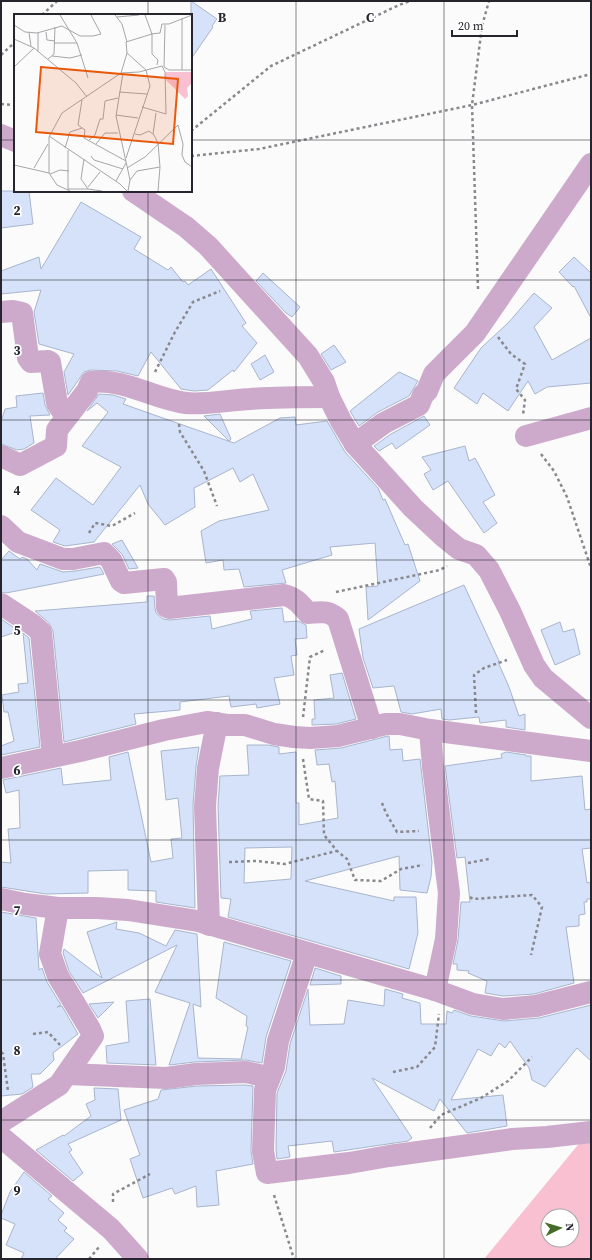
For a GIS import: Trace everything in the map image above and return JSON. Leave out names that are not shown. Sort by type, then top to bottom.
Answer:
[{"type":"street","points":[[1,135],[14,141]]},
{"type":"street","points":[[355,444],[384,423],[419,405],[434,374],[475,333],[591,164]]},
{"type":"street","points":[[134,192],[186,227],[208,246],[308,356],[324,382],[329,397],[341,422],[355,444],[423,518],[459,549],[476,555],[489,570],[510,611],[534,665],[543,678],[591,718]]},
{"type":"street","points":[[1,312],[13,310],[22,313],[28,358],[31,362],[50,362],[57,403],[66,417]]},
{"type":"street","points":[[1,456],[20,465],[56,446],[57,430],[87,391],[91,382],[105,380],[177,401],[196,403],[251,399],[329,397]]},
{"type":"street","points":[[526,436],[591,418]]},
{"type":"street","points":[[1,526],[18,542],[63,559],[73,559],[104,553],[111,560],[120,579],[124,583],[164,579],[166,582],[169,608],[284,595],[291,596],[308,613],[332,613],[338,619],[346,641],[372,728]]},
{"type":"street","points":[[1,604],[41,632],[53,756]]},
{"type":"street","points":[[1,768],[80,751],[164,730],[206,722],[244,725],[274,734],[300,738],[338,736],[386,724],[400,724],[430,730],[591,751]]},
{"type":"street","points":[[209,925],[205,799],[208,768],[217,724]]},
{"type":"street","points":[[430,730],[433,767],[449,893],[446,939],[439,991]]},
{"type":"street","points":[[1,899],[58,908],[128,910],[198,921],[439,991],[473,1004],[503,1009],[536,1006],[591,992]]},
{"type":"street","points":[[6,1119],[59,1085],[93,1036],[58,976],[50,954],[58,908]]},
{"type":"street","points":[[307,953],[278,1041],[274,1066],[265,1090],[263,1151],[267,1173],[342,1164],[512,1139],[591,1132]]},
{"type":"street","points":[[71,1068],[166,1078],[196,1074],[246,1072],[269,1079]]},
{"type":"street","points":[[1,1137],[111,1229],[138,1259]]},
{"type":"path","points":[[46,14],[57,1]]},
{"type":"path","points":[[192,130],[271,66],[398,5],[410,1]]},
{"type":"path","points":[[1,55],[14,43]]},
{"type":"path","points":[[192,156],[259,149],[464,107],[591,74]]},
{"type":"path","points":[[1,104],[14,105]]},
{"type":"path","points":[[145,391],[175,332],[193,302],[241,282]]},
{"type":"path","points":[[177,401],[180,432],[204,471],[217,506]]},
{"type":"path","points":[[335,592],[440,570],[470,553]]},
{"type":"path","points":[[346,641],[310,657],[300,738],[309,799],[323,802],[324,835],[337,851],[347,858],[355,880],[381,881],[401,869],[446,860]]},
{"type":"path","points":[[477,736],[474,675],[484,668],[528,652]]},
{"type":"path","points":[[382,803],[397,832],[441,829]]},
{"type":"path","points":[[207,863],[256,861],[285,864],[337,851]]},
{"type":"path","points":[[448,883],[473,899],[532,895],[542,907],[531,955]]},
{"type":"path","points":[[393,1072],[417,1067],[435,1047],[439,991]]},
{"type":"path","points":[[33,1034],[48,1032],[71,1068]]},
{"type":"path","points":[[1,1052],[3,1054],[6,1119]]},
{"type":"path","points":[[429,1130],[441,1115],[481,1098],[508,1081],[532,1057]]},
{"type":"path","points":[[267,1173],[294,1259]]},
{"type":"shaded area","points":[[591,1129],[591,1259],[484,1259]]},
{"type":"building","points":[[191,1],[217,19],[192,58],[192,14]]},
{"type":"building","points":[[1,191],[29,192],[33,224],[1,228]]},
{"type":"building","points":[[81,202],[141,237],[134,249],[168,270],[171,267],[183,282],[185,281],[188,285],[211,269],[246,323],[242,326],[257,343],[234,372],[233,370],[208,390],[194,391],[181,389],[151,352],[138,376],[117,371],[90,370],[84,372],[68,395],[64,372],[74,354],[39,344],[34,312],[41,290],[1,294],[1,271],[39,257],[41,269]]},
{"type":"building","points":[[574,257],[591,273],[591,318],[574,286],[573,287],[559,272]]},
{"type":"building","points":[[263,273],[300,307],[292,317],[286,313],[256,281]]},
{"type":"building","points":[[534,293],[552,308],[534,327],[552,360],[591,338],[591,383],[547,387],[535,394],[528,381],[508,411],[483,393],[477,404],[454,388],[481,348],[509,322]]},
{"type":"building","points":[[334,345],[346,362],[331,370],[321,354]]},
{"type":"building","points":[[265,355],[274,372],[260,380],[251,364]]},
{"type":"building","points":[[399,372],[418,381],[409,396],[378,412],[359,426],[350,411]]},
{"type":"building","points":[[43,393],[45,405],[50,415],[30,416],[34,443],[24,449],[17,450],[1,444],[1,422],[5,409],[17,407],[16,396]]},
{"type":"building","points":[[99,394],[113,395],[126,399],[123,404],[234,443],[280,418],[295,417],[296,425],[327,421],[345,452],[378,488],[383,500],[385,499],[405,545],[408,544],[420,581],[368,620],[366,587],[378,586],[375,543],[330,547],[332,555],[282,570],[286,583],[244,587],[239,569],[224,570],[223,560],[206,563],[201,531],[219,521],[269,510],[253,474],[240,482],[233,468],[194,488],[195,507],[165,525],[148,504],[140,485],[94,542],[65,546],[53,542],[60,530],[31,510],[56,478],[93,505],[121,467],[82,446],[108,412],[97,403],[87,411]]},
{"type":"building","points":[[220,414],[231,439],[229,441],[204,416]]},
{"type":"building","points":[[424,416],[430,425],[396,449],[392,443],[379,451],[374,446],[391,434]]},
{"type":"building","points":[[465,446],[469,461],[475,458],[495,495],[483,502],[497,523],[484,533],[448,481],[433,490],[424,474],[431,470],[422,457]]},
{"type":"building","points":[[122,540],[138,568],[129,569],[122,554],[112,544]]},
{"type":"building","points":[[9,551],[20,559],[22,557],[27,559],[37,570],[40,564],[63,572],[100,567],[104,574],[6,593],[1,592],[1,560]]},
{"type":"building","points":[[464,585],[499,661],[498,662],[519,716],[525,714],[525,730],[506,727],[506,720],[480,723],[479,717],[449,720],[442,719],[441,709],[412,714],[401,712],[394,686],[373,688],[363,658],[359,629]]},
{"type":"building","points":[[147,596],[154,596],[156,613],[163,619],[170,620],[210,616],[212,629],[252,619],[250,611],[282,608],[284,622],[298,621],[306,625],[307,638],[295,639],[297,655],[291,656],[294,675],[274,678],[280,704],[257,708],[256,704],[231,707],[229,696],[180,702],[180,710],[134,714],[136,724],[64,742],[53,631],[49,623],[35,611],[147,602]]},
{"type":"building","points":[[1,619],[19,631],[1,637]]},
{"type":"building","points":[[560,622],[563,632],[574,629],[580,654],[555,665],[541,630]]},
{"type":"building","points":[[23,633],[29,638],[40,747],[1,755],[1,746],[14,741],[8,712],[4,712],[2,695],[19,692],[18,684],[28,683]]},
{"type":"building","points":[[342,673],[356,719],[336,724],[312,725],[312,719],[315,719],[314,700],[334,698],[330,675]]},
{"type":"building","points":[[389,736],[390,750],[402,749],[403,761],[420,759],[432,862],[431,877],[427,893],[400,890],[399,856],[305,881],[394,901],[394,897],[416,897],[418,933],[409,969],[228,917],[231,899],[221,898],[218,806],[220,776],[249,775],[247,745],[268,745],[279,747],[279,754],[296,752],[296,803],[299,803],[299,825],[338,818],[335,781],[332,782],[329,764],[317,765],[315,750],[341,748]],"holes":[[[292,847],[291,879],[244,883],[245,848]]]},
{"type":"building","points":[[199,747],[193,805],[195,908],[156,902],[156,891],[128,890],[128,870],[88,871],[88,893],[46,894],[1,887],[1,862],[11,863],[8,829],[20,828],[19,790],[6,793],[3,780],[61,768],[63,785],[111,780],[109,757],[128,752],[151,862],[173,858],[171,839],[182,838],[178,798],[166,800],[161,751]]},
{"type":"building","points":[[506,752],[531,756],[531,781],[582,776],[585,810],[591,809],[591,848],[582,849],[587,883],[591,882],[591,899],[587,899],[587,902],[584,902],[585,914],[579,915],[579,926],[566,927],[574,983],[534,994],[503,996],[485,993],[487,981],[468,973],[469,971],[457,970],[457,964],[453,964],[458,940],[461,902],[470,902],[465,857],[457,858],[445,766],[502,758],[501,754]]},
{"type":"building","points":[[1,912],[36,918],[39,970],[42,968],[47,982],[61,1005],[57,1007],[62,1006],[78,1034],[53,1053],[54,1060],[40,1074],[31,1074],[33,1087],[22,1094],[1,1096]]},
{"type":"building","points":[[117,922],[116,929],[139,933],[166,946],[175,930],[197,934],[201,1007],[193,1004],[198,1058],[241,1059],[248,1027],[246,1026],[247,1016],[216,998],[224,942],[291,961],[266,1037],[262,1063],[246,1060],[195,1062],[169,1065],[190,1003],[155,992],[177,945],[83,993],[69,971],[63,953],[64,949],[102,978],[87,932]]},
{"type":"building","points":[[315,968],[341,976],[341,984],[310,985]]},
{"type":"building","points":[[308,989],[310,1025],[344,1024],[348,1000],[384,1006],[385,989],[403,994],[402,998],[420,1003],[421,1024],[446,1024],[447,1011],[452,1013],[454,1010],[471,1016],[504,1021],[539,1018],[591,1005],[591,1061],[577,1048],[545,1087],[532,1080],[529,1068],[510,1041],[505,1048],[499,1043],[491,1056],[478,1049],[451,1100],[503,1095],[507,1126],[467,1133],[440,1099],[434,1111],[372,1078],[412,1138],[408,1141],[334,1152],[332,1141],[288,1146],[290,1157],[277,1159],[277,1093],[286,1071],[290,1044]]},
{"type":"building","points":[[150,999],[156,1065],[107,1063],[106,1046],[129,1042],[126,1001]]},
{"type":"building","points":[[114,1002],[98,1018],[89,1004]]},
{"type":"building","points":[[197,1086],[253,1086],[251,1151],[253,1164],[216,1171],[219,1205],[197,1207],[196,1186],[175,1194],[172,1188],[143,1198],[130,1159],[140,1155],[124,1110],[158,1099],[161,1090]]},
{"type":"building","points":[[94,1088],[118,1089],[121,1120],[68,1144],[72,1150],[69,1152],[83,1173],[73,1181],[36,1150],[63,1135],[64,1136],[91,1116],[86,1104],[95,1100]]},
{"type":"building","points":[[24,1172],[52,1196],[48,1199],[64,1213],[58,1220],[67,1228],[64,1231],[74,1239],[55,1259],[21,1259],[24,1253],[6,1245],[15,1224],[1,1218],[1,1215],[10,1192]]}]
